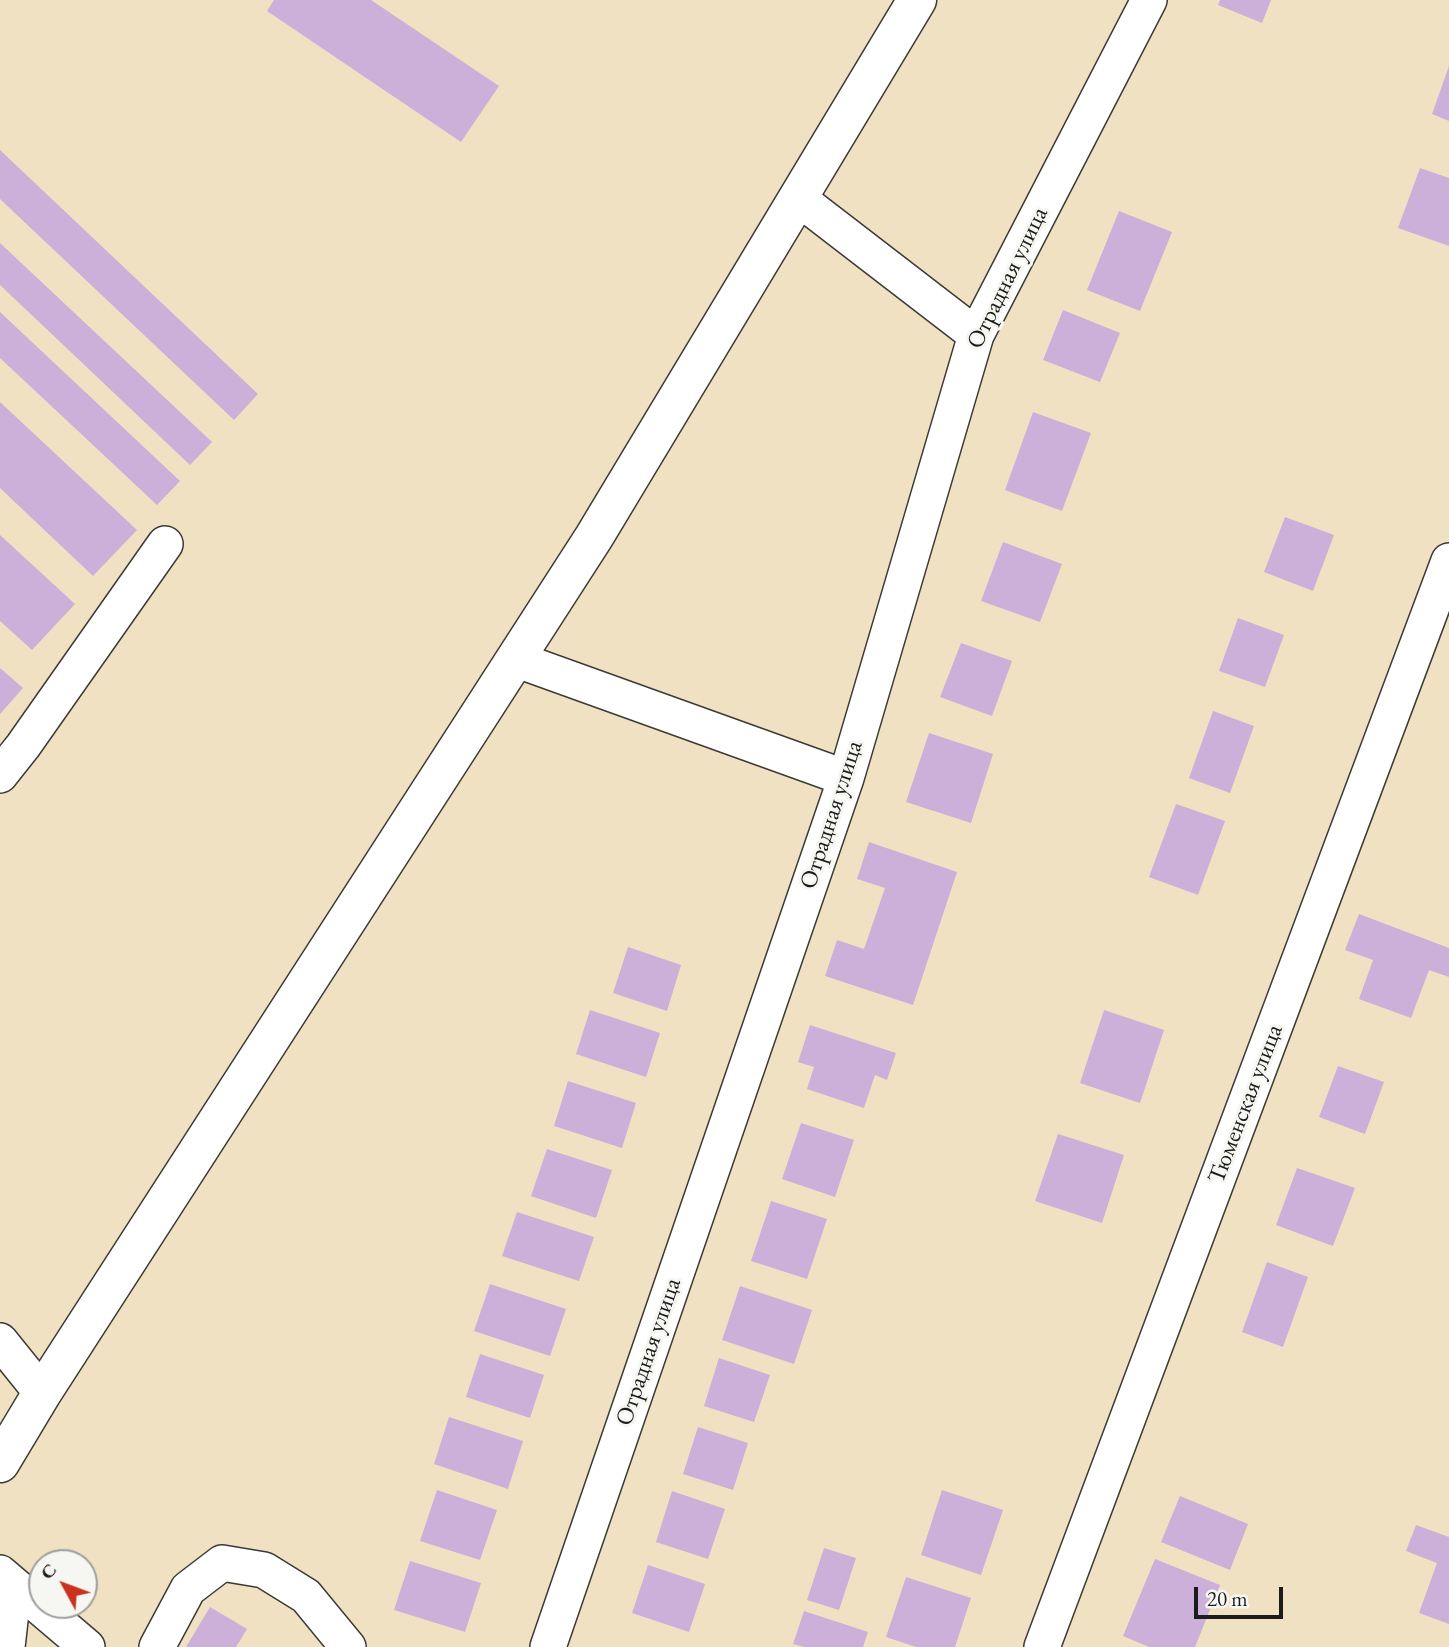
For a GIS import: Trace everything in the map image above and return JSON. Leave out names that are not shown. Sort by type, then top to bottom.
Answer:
[{"type":"main road","points":[[0,1463],[594,537],[917,0]]},
{"type":"street","name":"Отрадная улица","points":[[548,1647],[846,778],[976,335],[1149,0]]},
{"type":"street","points":[[798,198],[976,335]]},
{"type":"street","points":[[0,775],[165,544]]},
{"type":"street","name":"Тюменская улица","points":[[1042,1647],[1449,561]]},
{"type":"street","points":[[515,659],[846,778]]},
{"type":"street","points":[[0,1341],[42,1394]]},
{"type":"street","points":[[157,1647],[188,1590],[222,1563],[264,1570],[306,1596],[348,1647]]},
{"type":"street","points":[[7,1579],[7,1647]]},
{"type":"street","points":[[7,1579],[87,1647]]},
{"type":"building","points":[[274,0],[371,0],[499,86],[461,142],[267,11]]},
{"type":"building","points":[[1220,0],[1271,0],[1262,23],[1218,5]]},
{"type":"building","points":[[1449,66],[1449,121],[1432,114]]},
{"type":"building","points":[[0,150],[258,394],[234,420],[0,199]]},
{"type":"building","points":[[1420,168],[1449,178],[1449,246],[1398,228]]},
{"type":"building","points":[[1119,211],[1172,232],[1140,311],[1087,290]]},
{"type":"building","points":[[0,243],[212,442],[190,465],[0,285]]},
{"type":"building","points":[[1063,310],[1120,333],[1100,382],[1043,360]]},
{"type":"building","points":[[0,312],[180,481],[157,505],[0,358]]},
{"type":"building","points":[[0,402],[137,530],[93,576],[0,488]]},
{"type":"building","points":[[1033,412],[1091,433],[1062,511],[1005,490]]},
{"type":"building","points":[[1285,517],[1334,535],[1313,591],[1264,572]]},
{"type":"building","points":[[0,535],[75,604],[32,650],[0,621]]},
{"type":"building","points":[[1003,542],[1062,564],[1040,622],[981,601]]},
{"type":"building","points":[[1238,618],[1284,635],[1265,687],[1219,671]]},
{"type":"building","points":[[961,643],[1012,661],[992,716],[940,697]]},
{"type":"building","points":[[0,668],[23,688],[0,714]]},
{"type":"building","points":[[1213,711],[1254,726],[1230,793],[1189,778]]},
{"type":"building","points":[[929,733],[993,754],[971,823],[906,802]]},
{"type":"building","points":[[1176,804],[1225,821],[1198,895],[1149,877]]},
{"type":"building","points":[[869,842],[957,872],[913,1005],[825,976],[837,940],[864,949],[885,888],[857,879]]},
{"type":"building","points":[[1359,914],[1449,948],[1449,977],[1429,970],[1411,1018],[1359,999],[1373,960],[1345,950]]},
{"type":"building","points":[[628,947],[681,965],[667,1011],[613,993]]},
{"type":"building","points":[[590,1010],[660,1033],[646,1077],[576,1054]]},
{"type":"building","points":[[1104,1010],[1164,1030],[1140,1103],[1080,1083]]},
{"type":"building","points":[[810,1025],[896,1053],[887,1080],[875,1075],[864,1108],[807,1089],[814,1067],[798,1062]]},
{"type":"building","points":[[1338,1066],[1384,1082],[1365,1134],[1319,1117]]},
{"type":"building","points":[[568,1081],[636,1103],[622,1148],[554,1126]]},
{"type":"building","points":[[801,1123],[854,1140],[835,1197],[782,1179]]},
{"type":"building","points":[[1058,1134],[1124,1155],[1102,1223],[1035,1201]]},
{"type":"building","points":[[547,1149],[612,1170],[596,1218],[531,1196]]},
{"type":"building","points":[[1297,1168],[1355,1188],[1333,1246],[1276,1225]]},
{"type":"building","points":[[771,1201],[827,1219],[807,1279],[751,1261]]},
{"type":"building","points":[[517,1212],[594,1237],[579,1281],[502,1256]]},
{"type":"building","points":[[1267,1262],[1308,1277],[1283,1347],[1242,1332]]},
{"type":"building","points":[[490,1284],[566,1309],[550,1356],[474,1331]]},
{"type":"building","points":[[740,1286],[812,1310],[794,1364],[722,1340]]},
{"type":"building","points":[[480,1354],[544,1375],[530,1418],[466,1397]]},
{"type":"building","points":[[719,1358],[770,1375],[754,1422],[704,1406]]},
{"type":"building","points":[[449,1417],[523,1441],[508,1489],[434,1464]]},
{"type":"building","points":[[698,1427],[748,1443],[733,1490],[683,1474]]},
{"type":"building","points":[[437,1490],[497,1510],[480,1560],[420,1541]]},
{"type":"building","points":[[942,1490],[1003,1510],[981,1575],[921,1555]]},
{"type":"building","points":[[672,1491],[725,1509],[708,1559],[656,1542]]},
{"type":"building","points":[[1180,1496],[1248,1524],[1230,1570],[1161,1542]]},
{"type":"building","points":[[1416,1525],[1449,1537],[1449,1624],[1419,1613],[1437,1563],[1406,1551]]},
{"type":"building","points":[[824,1548],[856,1558],[839,1610],[807,1600]]},
{"type":"building","points":[[1155,1559],[1220,1585],[1195,1647],[1149,1647],[1123,1636]]},
{"type":"building","points":[[410,1561],[481,1583],[465,1632],[394,1610]]},
{"type":"building","points":[[648,1565],[705,1584],[689,1632],[632,1613]]},
{"type":"building","points":[[906,1577],[971,1598],[955,1647],[916,1647],[886,1637]]},
{"type":"building","points":[[210,1607],[247,1629],[236,1647],[186,1647]]},
{"type":"building","points":[[804,1611],[868,1632],[863,1647],[804,1647],[793,1644]]}]
